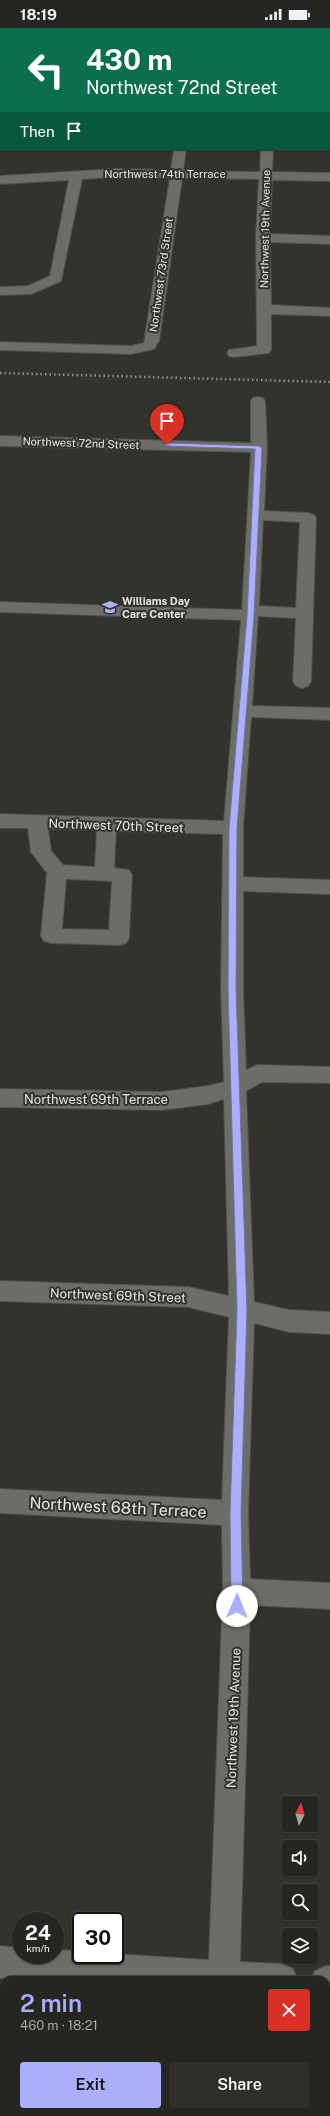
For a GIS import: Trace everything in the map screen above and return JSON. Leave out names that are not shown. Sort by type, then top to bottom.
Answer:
[{"type":"street","name":"Northwest 73rd Street","points":[[0,346],[131,350],[148,346],[152,341],[180,150]]},
{"type":"street","name":"Northwest 19th Avenue","points":[[263,309],[263,238],[267,150]]},
{"type":"street","name":"Northwest 74th Terrace","points":[[0,180],[114,173],[330,177]]},
{"type":"street","points":[[0,291],[31,290],[56,278],[76,175]]},
{"type":"street","points":[[263,238],[330,240]]},
{"type":"street","points":[[234,353],[264,350],[263,309],[330,312]]},
{"type":"street","name":"Northwest 19th Avenue","points":[[224,1976],[237,1591],[235,1513],[242,1310],[232,988],[233,828],[250,613],[259,448],[258,401]]},
{"type":"street","name":"Northwest 72nd Street","points":[[0,440],[259,448]]},
{"type":"street","points":[[255,515],[308,518],[302,682]]},
{"type":"street","points":[[0,607],[304,613]]},
{"type":"street","points":[[243,711],[330,714]]},
{"type":"street","name":"Northwest 70th Street","points":[[0,822],[233,828]]},
{"type":"street","points":[[37,823],[41,852],[57,872],[51,936],[119,938],[122,875],[57,872]]},
{"type":"street","points":[[104,874],[107,825]]},
{"type":"street","points":[[232,884],[330,887]]},
{"type":"street","name":"Northwest 69th Terrace","points":[[0,1098],[162,1101],[208,1095],[236,1087],[258,1073],[330,1075]]},
{"type":"street","name":"Northwest 69th Street","points":[[0,1291],[188,1297],[289,1322],[330,1323]]},
{"type":"street","name":"Northwest 68th Terrace","points":[[0,1501],[235,1513]]},
{"type":"street","points":[[237,1591],[330,1596]]},
{"type":"street","points":[[0,1962],[184,1976]]},
{"type":"railway","points":[[0,373],[330,382]]},
{"type":"place","name":"Williams Day Care Center","points":[[110,607]]},
{"type":"route","points":[[167,445],[259,448],[250,616],[233,828],[232,988],[242,1310],[235,1513],[237,1606]]}]
